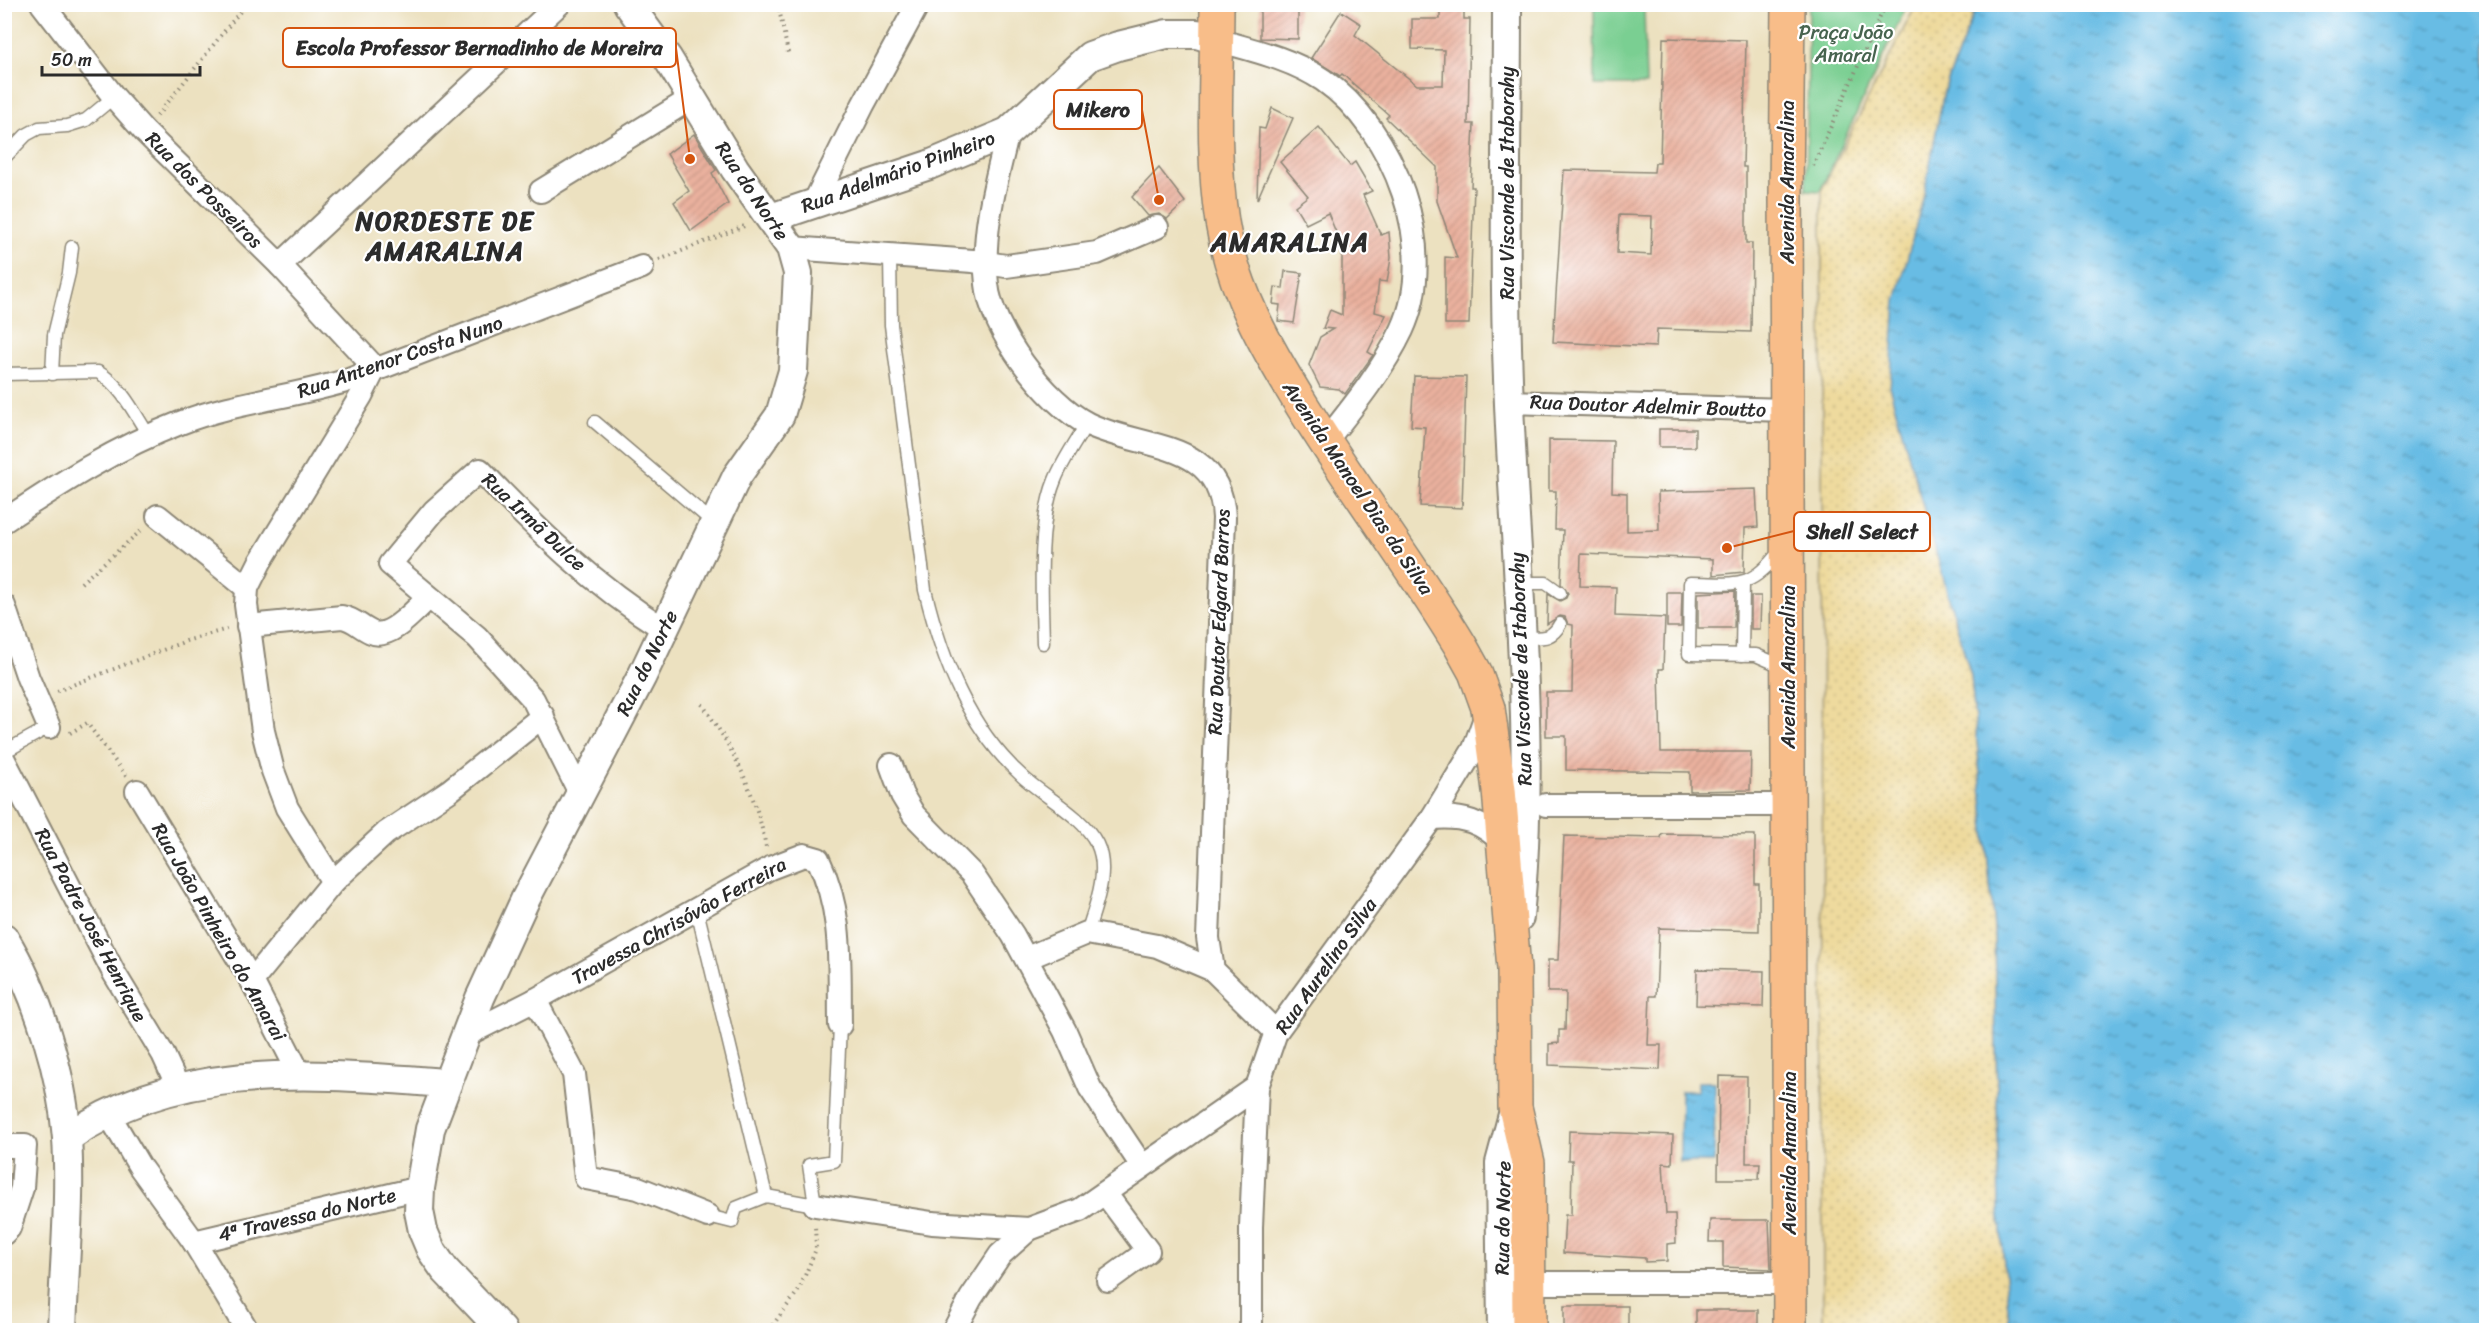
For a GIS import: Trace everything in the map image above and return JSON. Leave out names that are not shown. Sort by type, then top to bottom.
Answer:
[{"type":"main road","name":"Avenida Manoel Dias da Silva","points":[[1217,4],[1218,182],[1222,222],[1233,268],[1268,351],[1324,442],[1449,626],[1475,672],[1488,708],[1504,843],[1514,969]]},
{"type":"main road","name":"Avenida Amaralina","points":[[1788,4],[1787,805],[1790,1330]]},
{"type":"main road","name":"Rua Visconde de Itaborahy","points":[[1514,969],[1515,1107],[1528,1163],[1529,1330]]},
{"type":"street","name":"Rua dos Posseiros","points":[[42,4],[114,97],[144,131],[280,265],[375,368]]},
{"type":"street","points":[[280,265],[559,4]]},
{"type":"street","name":"Rua do Norte","points":[[502,1330],[445,1270],[431,1250],[421,1221],[420,1188],[430,1130],[466,1035],[525,900],[579,791],[621,717],[737,476],[780,415],[789,393],[794,371],[798,273],[790,248],[735,169],[668,59],[628,4]]},
{"type":"street","points":[[814,203],[863,105],[918,4]]},
{"type":"street","name":"Rua Visconde de Itaborahy","points":[[1507,4],[1506,312],[1523,638],[1527,805],[1525,861],[1514,969]]},
{"type":"street","name":"Rua Adelmário Pinheiro","points":[[771,218],[929,165],[1008,132],[1090,57],[1118,46],[1167,34],[1197,34],[1293,65],[1322,80],[1350,104],[1386,155],[1409,209],[1416,241],[1416,269],[1403,329],[1389,353],[1324,442]]},
{"type":"street","points":[[541,191],[692,98]]},
{"type":"street","name":"Rua Doutor Edgard Barros","points":[[1008,132],[990,214],[986,263],[990,302],[1010,344],[1060,403],[1087,423],[1173,451],[1203,466],[1220,488],[1223,501],[1208,938],[1213,970]]},
{"type":"street","points":[[790,248],[1006,266],[1097,254],[1157,227]]},
{"type":"street","name":"Rua Antenor Costa Nuno","points":[[4,521],[80,470],[182,422],[231,408],[312,392],[547,305],[642,267]]},
{"type":"street","points":[[333,882],[287,808],[273,771],[263,731],[248,626],[247,588],[282,524],[361,396],[375,368]]},
{"type":"street","name":"Rua Doutor Adelmir Boutto","points":[[1509,402],[1788,410]]},
{"type":"street","name":"Rua Irmã Dulce","points":[[429,597],[390,564],[434,511],[480,470],[548,538],[619,598],[664,629]]},
{"type":"street","points":[[158,516],[247,588]]},
{"type":"street","points":[[248,626],[342,617],[351,618],[370,632],[379,634],[390,631],[429,597],[477,637],[533,699],[579,791]]},
{"type":"street","points":[[4,606],[49,727]]},
{"type":"street","name":"Rua Aurelino Silva","points":[[1257,1087],[1276,1032],[1432,818],[1474,748],[1488,708]]},
{"type":"street","points":[[252,981],[333,882],[386,832],[449,791],[543,716]]},
{"type":"street","name":"Rua Padre José Henrique","points":[[4,760],[108,963],[163,1054],[179,1089]]},
{"type":"street","points":[[891,765],[902,795],[914,815],[972,874],[1027,958],[1065,1031],[1090,1088],[1143,1166]]},
{"type":"street","name":"Rua João Pinheiro do Amarai","points":[[137,791],[252,981],[299,1073]]},
{"type":"street","points":[[1546,805],[1787,805]]},
{"type":"street","points":[[1432,818],[1469,819],[1486,828],[1504,843]]},
{"type":"street","name":"Travessa Chrisóvâo Ferreira","points":[[466,1035],[535,1000],[770,868],[796,856],[812,855],[818,860],[831,886],[837,922],[840,1025]]},
{"type":"street","points":[[1027,958],[1087,933],[1157,946],[1213,970],[1276,1032]]},
{"type":"street","points":[[4,938],[14,972],[47,1038],[67,1138],[62,1330]]},
{"type":"street","points":[[535,1000],[574,1074],[586,1178],[638,1188],[708,1216]]},
{"type":"street","points":[[67,1138],[108,1113],[138,1099],[225,1080],[299,1073],[447,1083]]},
{"type":"street","points":[[954,1330],[986,1273],[1000,1255],[1029,1229],[1072,1214],[1257,1087]]},
{"type":"street","points":[[1251,1330],[1251,1227],[1257,1087]]},
{"type":"street","name":"Rua do Norte","points":[[1502,1330],[1500,1163],[1515,1107]]},
{"type":"street","points":[[108,1113],[140,1167],[194,1242],[247,1330]]},
{"type":"street","points":[[4,1233],[9,1228],[22,1188],[15,1146]]},
{"type":"street","name":"4ª Travessa do Norte","points":[[194,1242],[420,1188]]},
{"type":"street","points":[[1105,1193],[1148,1251],[1108,1280]]},
{"type":"street","points":[[815,1205],[932,1223],[1029,1229]]},
{"type":"street","points":[[1528,1283],[1790,1283]]},
{"type":"lane","points":[[4,158],[26,135],[39,128],[67,126],[86,120],[114,97]]},
{"type":"lane","points":[[52,374],[54,335],[69,273],[72,247]]},
{"type":"lane","points":[[890,255],[891,325],[925,590],[935,630],[948,668],[990,743],[1022,776],[1076,819],[1098,845],[1101,879],[1087,933]]},
{"type":"lane","points":[[4,375],[98,372],[108,378],[149,436]]},
{"type":"lane","points":[[595,422],[714,523]]},
{"type":"lane","points":[[1043,643],[1042,583],[1049,499],[1062,465],[1087,423]]},
{"type":"lane","points":[[1788,541],[1756,578],[1743,584],[1690,583],[1689,654],[1756,655],[1788,668]]},
{"type":"lane","points":[[1519,583],[1546,583],[1560,593]]},
{"type":"lane","points":[[1742,655],[1743,584]]},
{"type":"lane","points":[[1523,638],[1550,636],[1555,634],[1560,624]]},
{"type":"lane","points":[[4,752],[49,727]]},
{"type":"lane","points":[[697,910],[766,1196]]},
{"type":"lane","name":"Travessa Chrisóvâo Ferreira","points":[[815,1205],[809,1165],[834,1161],[840,1025]]},
{"type":"lane","points":[[708,1216],[732,1222],[736,1208],[766,1196],[815,1205]]},
{"type":"path","points":[[778,4],[789,53]]},
{"type":"path","points":[[1808,177],[1886,4]]},
{"type":"path","points":[[144,131],[216,45],[245,5]]},
{"type":"path","points":[[642,267],[735,228],[771,218]]},
{"type":"path","points":[[81,583],[158,516]]},
{"type":"path","points":[[37,699],[186,641],[248,626]]},
{"type":"path","points":[[702,704],[727,740],[745,776],[760,815],[770,868]]},
{"type":"path","points":[[49,727],[58,741],[87,723],[137,791]]},
{"type":"path","points":[[769,1330],[799,1290],[816,1249],[815,1205]]},
{"type":"green space","name":"Praça João Amaral","points":[[1809,5],[1907,5],[1820,191],[1806,190]]},
{"type":"green space","points":[[1644,6],[1646,85],[1595,85],[1594,7]]},
{"type":"sand","points":[[1916,5],[1977,5],[1944,91],[1890,389],[1971,676],[1994,928],[1999,1209],[2010,1330],[1823,1330],[1822,189]]},
{"type":"water","points":[[1977,5],[2486,5],[2486,1330],[2010,1330],[1999,1209],[1994,928],[1971,676],[1890,389],[1896,301],[1924,195],[1944,91]]},
{"type":"water","points":[[1698,1082],[1715,1082],[1714,1162],[1680,1162],[1681,1091],[1698,1091]]},
{"type":"building","points":[[1260,4],[1298,4],[1298,39],[1260,38]]},
{"type":"building","points":[[1440,4],[1464,4],[1464,19],[1470,19],[1468,124],[1474,124],[1471,187],[1474,187],[1469,324],[1445,324],[1445,257],[1457,258],[1437,201],[1437,167],[1386,118],[1389,115],[1342,74],[1340,76],[1311,58],[1341,11],[1361,24],[1355,35],[1417,85],[1443,85],[1444,50],[1412,49],[1412,19],[1440,19]]},
{"type":"building","points":[[1663,38],[1746,40],[1743,167],[1746,167],[1746,243],[1752,243],[1751,332],[1657,329],[1656,347],[1553,342],[1564,170],[1654,172],[1655,163],[1660,163]],"holes":[[[1619,215],[1652,216],[1651,255],[1617,253]]]},
{"type":"building","points":[[1272,108],[1293,118],[1257,200],[1259,128],[1265,129]]},
{"type":"building","points":[[1319,127],[1350,166],[1355,162],[1372,191],[1363,195],[1381,235],[1389,232],[1391,258],[1387,282],[1379,281],[1375,312],[1386,315],[1368,352],[1373,355],[1345,394],[1339,389],[1320,387],[1309,365],[1320,337],[1333,329],[1323,328],[1330,310],[1342,315],[1342,247],[1328,213],[1306,224],[1295,206],[1308,196],[1280,162]]},
{"type":"building","points":[[694,134],[716,170],[712,173],[728,204],[691,231],[674,202],[689,191],[667,154]]},
{"type":"building","points":[[1159,168],[1185,202],[1167,219],[1159,214],[1148,216],[1132,197]]},
{"type":"building","points":[[1285,271],[1302,273],[1294,323],[1278,321],[1280,305],[1273,304],[1275,287],[1283,288]]},
{"type":"building","points":[[1414,376],[1466,377],[1462,508],[1420,506],[1425,427],[1411,426]]},
{"type":"building","points":[[1659,429],[1695,429],[1695,447],[1659,447]]},
{"type":"building","points":[[1549,440],[1613,441],[1612,492],[1627,493],[1627,531],[1659,530],[1658,492],[1756,489],[1758,527],[1745,528],[1744,572],[1713,575],[1713,559],[1581,554],[1580,586],[1616,587],[1615,616],[1665,618],[1663,669],[1659,669],[1661,752],[1751,752],[1750,790],[1690,791],[1690,772],[1566,770],[1566,736],[1546,736],[1546,692],[1572,692],[1573,625],[1568,624],[1565,617],[1560,616],[1547,624],[1548,594],[1560,601],[1566,598],[1568,593],[1561,584],[1563,530],[1555,530],[1556,491],[1549,491]]},
{"type":"building","points":[[1735,591],[1734,628],[1698,628],[1698,593]]},
{"type":"building","points":[[1667,592],[1682,592],[1681,627],[1667,627]]},
{"type":"building","points":[[1751,596],[1761,596],[1760,629],[1751,629]]},
{"type":"building","points":[[1662,834],[1755,835],[1755,884],[1759,884],[1759,931],[1659,928],[1656,996],[1650,996],[1648,1045],[1661,1045],[1660,1070],[1549,1065],[1549,1044],[1559,1043],[1559,1030],[1565,1030],[1566,992],[1548,992],[1548,960],[1558,960],[1564,836],[1661,838]]},
{"type":"building","points":[[1697,969],[1764,971],[1763,1007],[1696,1005]]},
{"type":"building","points":[[1719,1076],[1747,1077],[1746,1163],[1760,1163],[1759,1179],[1718,1179]]},
{"type":"building","points":[[1569,1131],[1673,1135],[1672,1164],[1663,1163],[1666,1214],[1675,1214],[1676,1243],[1667,1244],[1667,1261],[1645,1262],[1645,1258],[1563,1253],[1565,1215],[1571,1215],[1572,1160],[1568,1160]]},
{"type":"building","points":[[1710,1220],[1769,1220],[1771,1269],[1723,1267],[1723,1242],[1709,1242]]},
{"type":"building","points":[[1564,1306],[1628,1306],[1628,1330],[1564,1330]]},
{"type":"building","points":[[1696,1310],[1758,1310],[1758,1330],[1696,1330]]},
{"type":"place","name":"Escola Professor Bernadinho de Moreira","points":[[690,159]]},
{"type":"place","name":"Mikero","points":[[1159,200]]},
{"type":"place","name":"Shell Select","points":[[1727,548]]},
{"type":"district","name":"NORDESTE DE AMARALINA","points":[[445,236]]},
{"type":"district","name":"AMARALINA","points":[[1290,242]]}]
